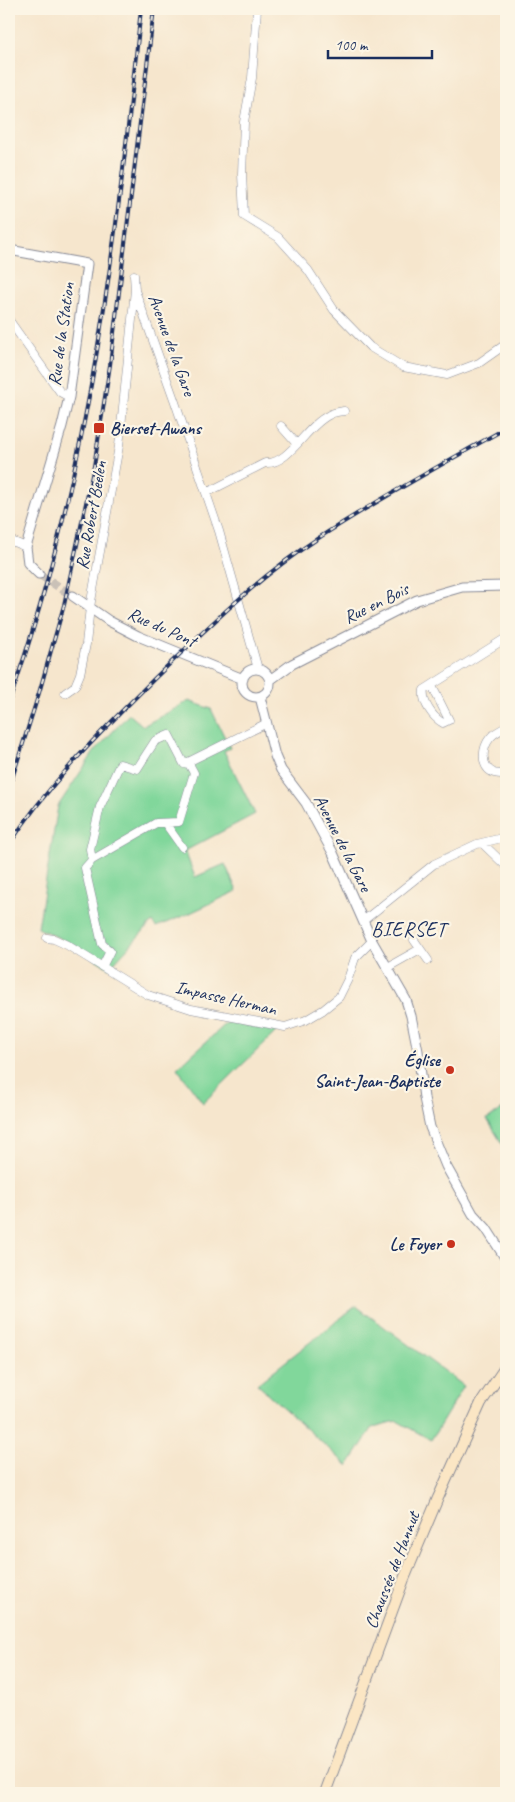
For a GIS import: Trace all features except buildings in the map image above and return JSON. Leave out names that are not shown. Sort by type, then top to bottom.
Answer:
[{"type":"main road","name":"Chaussée de Hannut","points":[[326,1793],[404,1579],[441,1489],[481,1403],[506,1366]]},
{"type":"street","points":[[257,9],[252,78],[244,122],[242,174],[244,216],[278,237],[308,270],[334,310],[370,348],[403,367],[447,375],[479,362],[506,344]]},
{"type":"street","name":"Rue de la Station","points":[[9,250],[87,264],[69,397]]},
{"type":"street","name":"Rue Robert Beelen","points":[[65,693],[75,686],[80,674],[119,446],[135,290],[134,275]]},
{"type":"street","name":"Avenue de la Gare","points":[[135,290],[219,532],[258,669]]},
{"type":"street","points":[[9,320],[60,392],[69,397],[26,546],[28,563],[39,574]]},
{"type":"street","points":[[206,493],[265,463],[271,464],[280,461],[286,457],[296,443],[319,421],[330,414],[344,411]]},
{"type":"street","points":[[281,426],[296,443]]},
{"type":"street","points":[[9,540],[26,546]]},
{"type":"street","name":"Rue en Bois","points":[[270,680],[292,664],[417,600],[462,587],[506,586]]},
{"type":"street","name":"Rue du Pont","points":[[73,596],[109,621],[138,636],[243,679]]},
{"type":"street","points":[[432,686],[436,681],[506,638]]},
{"type":"street","points":[[258,669],[266,673],[270,680],[270,686],[268,692],[260,697],[250,696],[246,693],[242,684],[243,679],[248,672],[258,669]]},
{"type":"street","name":"Avenue de la Gare","points":[[260,697],[275,756],[281,770],[306,803],[333,853],[372,941],[406,1000],[411,1016],[430,1127],[446,1166],[473,1214],[486,1228],[506,1259]]},
{"type":"street","points":[[92,860],[90,849],[100,808],[120,764],[137,769],[155,741],[169,735],[184,764],[267,723]]},
{"type":"street","points":[[506,727],[491,736],[485,745],[483,756],[487,767],[494,773],[506,774]]},
{"type":"street","points":[[102,967],[110,951],[102,944],[85,868],[92,860],[156,823],[178,822],[194,773],[188,762]]},
{"type":"street","points":[[165,823],[182,847]]},
{"type":"street","points":[[363,921],[434,864],[482,843],[506,837]]},
{"type":"street","points":[[482,843],[506,866]]},
{"type":"street","name":"Impasse Herman","points":[[47,938],[68,945],[148,995],[192,1009],[285,1027],[306,1020],[323,1010],[339,997],[355,958],[372,941]]},
{"type":"street","points":[[414,940],[428,960]]},
{"type":"street","points":[[388,968],[420,949]]},
{"type":"green space","points":[[189,701],[211,709],[230,748],[224,751],[255,814],[185,851],[195,877],[225,864],[237,891],[156,927],[152,922],[109,968],[74,945],[38,928],[58,806],[94,752],[129,714],[143,726]]},
{"type":"green space","points":[[228,1022],[277,1031],[203,1103],[177,1068]]},
{"type":"green space","points":[[506,1107],[506,1150],[487,1119]]},
{"type":"green space","points":[[356,1306],[464,1386],[431,1440],[397,1421],[373,1427],[348,1466],[257,1384]]},
{"type":"tunnel","points":[[39,574],[73,596]]},
{"type":"railway","points":[[9,702],[37,618],[60,532],[96,359],[121,184],[141,9]]},
{"type":"railway","points":[[9,788],[64,605],[94,466],[110,365],[154,9]]},
{"type":"railway","points":[[9,845],[42,799],[78,757],[194,640],[253,587],[295,554],[340,524],[506,428]]},
{"type":"place","name":"Bierset-Awans","points":[[99,428]]},
{"type":"place","name":"Église Saint-Jean-Baptiste","points":[[450,1070]]},
{"type":"place","name":"Le Foyer","points":[[451,1244]]},
{"type":"district","name":"BIERSET","points":[[409,929]]}]
